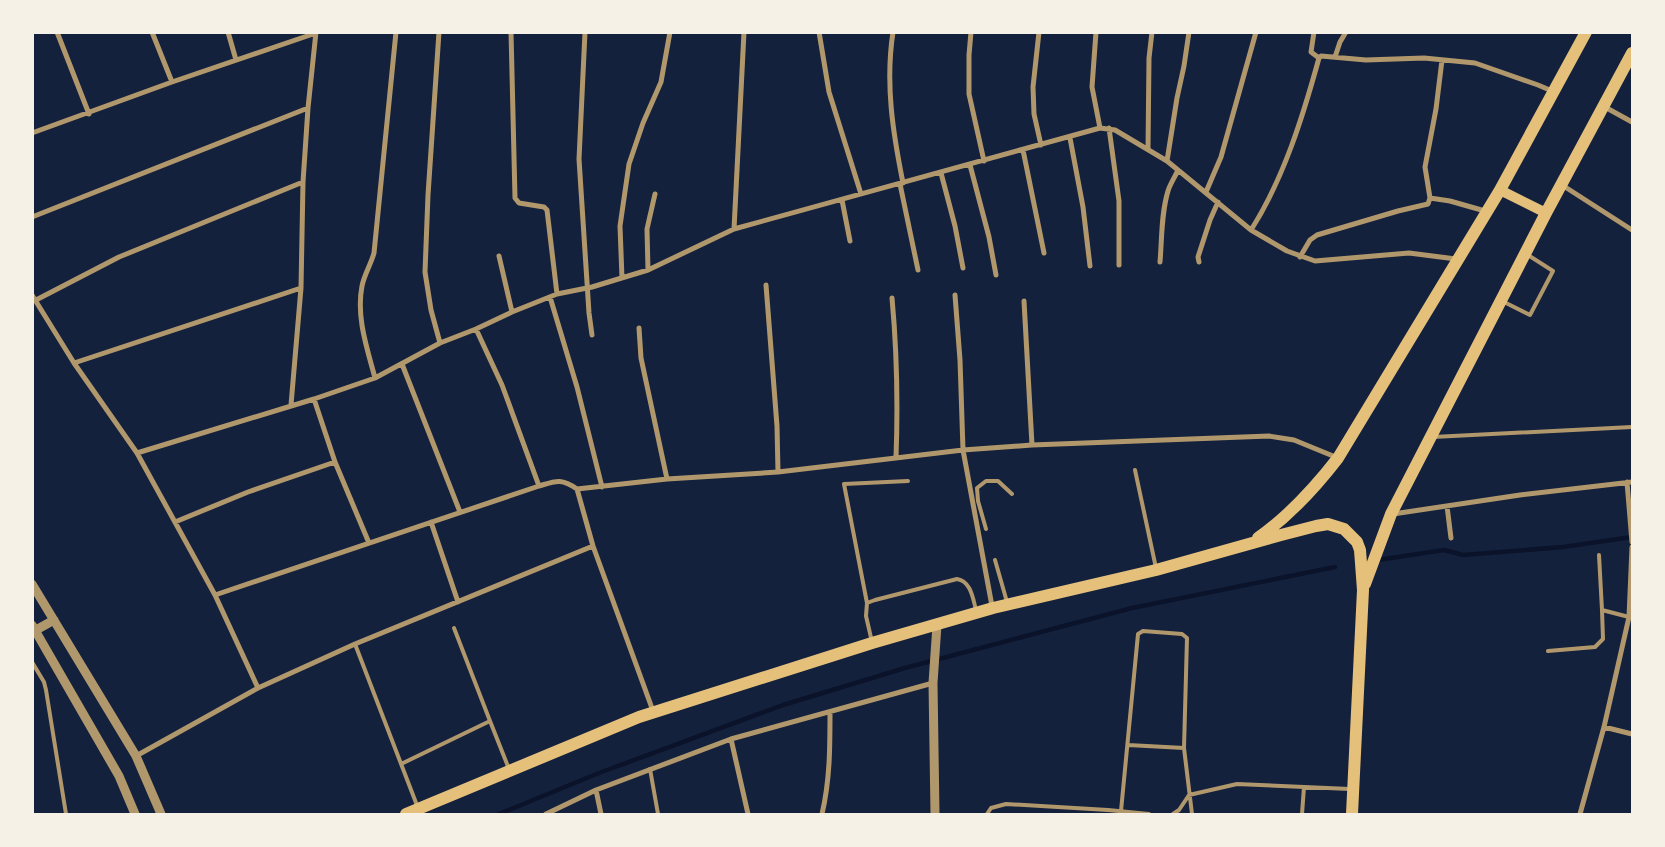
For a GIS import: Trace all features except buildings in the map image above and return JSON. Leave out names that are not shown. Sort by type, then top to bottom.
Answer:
[{"type":"main road","points":[[1249,544],[1278,524],[1316,486],[1338,458],[1500,190],[1586,32]]},
{"type":"main road","points":[[1363,590],[1391,514],[1546,213],[1632,53]]},
{"type":"main road","points":[[1500,190],[1546,213]]},
{"type":"main road","points":[[406,814],[419,812],[510,771],[653,712],[872,643],[1007,604],[1156,570],[1328,524],[1344,529],[1357,542],[1360,550],[1363,590],[1352,814]]},
{"type":"street","points":[[57,32],[89,114]]},
{"type":"street","points":[[152,32],[172,82]]},
{"type":"street","points":[[228,32],[236,60]]},
{"type":"street","points":[[374,378],[359,308],[362,283],[374,253],[396,32]]},
{"type":"street","points":[[438,32],[425,272],[431,310],[440,343]]},
{"type":"street","points":[[511,32],[515,198],[519,203],[544,207],[547,210],[557,294]]},
{"type":"street","points":[[585,32],[580,159],[589,318],[592,335]]},
{"type":"street","points":[[622,278],[620,226],[624,212],[629,164],[643,123],[661,82],[670,32]]},
{"type":"street","points":[[734,229],[744,32]]},
{"type":"street","points":[[819,32],[829,92],[861,194]]},
{"type":"street","points":[[893,32],[889,57],[889,86],[893,131],[901,184],[918,270]]},
{"type":"street","points":[[971,32],[969,94],[984,161]]},
{"type":"street","points":[[1039,32],[1033,87],[1034,114],[1041,145]]},
{"type":"street","points":[[1096,32],[1092,87],[1100,128]]},
{"type":"street","points":[[1148,149],[1149,58],[1152,32]]},
{"type":"street","points":[[1167,161],[1189,32]]},
{"type":"street","points":[[1206,192],[1221,157],[1256,32]]},
{"type":"street","points":[[1314,32],[1310,52],[1322,57],[1366,60],[1424,58],[1475,63],[1538,85],[1552,92]]},
{"type":"street","points":[[1335,57],[1346,32]]},
{"type":"street","points":[[32,133],[89,114],[172,82],[316,33],[303,182],[302,288],[291,405]]},
{"type":"street","points":[[1251,230],[1261,214],[1296,137],[1322,57]]},
{"type":"street","points":[[1300,257],[1310,240],[1317,235],[1428,204],[1430,198],[1425,166],[1436,109],[1442,60]]},
{"type":"street","points":[[1603,106],[1632,122]]},
{"type":"street","points":[[32,217],[308,108]]},
{"type":"street","points":[[137,453],[314,399],[374,378],[440,343],[512,312],[557,294],[588,288],[648,270],[734,229],[1070,138],[1100,128],[1115,130],[1167,161],[1251,230],[1287,252],[1300,257],[1315,261],[1409,253],[1459,260]]},
{"type":"street","points":[[1109,128],[1119,201],[1119,265]]},
{"type":"street","points":[[1070,138],[1083,207],[1090,266]]},
{"type":"street","points":[[1023,150],[1044,253]]},
{"type":"street","points":[[970,165],[996,275]]},
{"type":"street","points":[[1160,262],[1162,220],[1168,191],[1178,170]]},
{"type":"street","points":[[942,173],[954,219],[963,268]]},
{"type":"street","points":[[258,688],[215,595],[137,453],[74,363],[34,298],[119,257],[303,182]]},
{"type":"street","points":[[1561,185],[1632,230]]},
{"type":"street","points":[[648,270],[647,230],[655,194]]},
{"type":"street","points":[[1430,198],[1450,201],[1487,212]]},
{"type":"street","points":[[842,200],[850,241]]},
{"type":"street","points":[[1198,262],[1210,220],[1218,202]]},
{"type":"street","points":[[499,256],[512,312]]},
{"type":"street","points":[[766,285],[777,426],[778,472]]},
{"type":"street","points":[[74,363],[302,288]]},
{"type":"street","points":[[955,295],[960,360],[963,450],[993,608]]},
{"type":"street","points":[[550,297],[577,387],[602,487]]},
{"type":"street","points":[[892,298],[896,343],[898,408],[896,458]]},
{"type":"street","points":[[1024,301],[1032,445]]},
{"type":"street","points":[[639,328],[641,358],[667,479]]},
{"type":"street","points":[[476,329],[502,385],[539,486]]},
{"type":"street","points":[[402,364],[460,512]]},
{"type":"street","points":[[314,399],[335,462],[369,543]]},
{"type":"street","points":[[577,489],[667,479],[778,472],[963,450],[1032,445],[1269,436],[1294,440],[1338,458]]},
{"type":"street","points":[[175,522],[248,492],[335,462]]},
{"type":"street","points":[[215,595],[539,486],[560,481],[567,482],[577,489],[593,546],[653,712]]},
{"type":"street","points":[[1391,514],[1520,494],[1630,482],[1632,542]]},
{"type":"street","points":[[1447,506],[1451,538]]},
{"type":"street","points":[[431,522],[458,602]]},
{"type":"street","points":[[136,756],[258,688],[354,644],[593,546]]},
{"type":"street","points":[[1580,814],[1604,727],[1629,617],[1632,547]]},
{"type":"street","points":[[32,584],[136,756],[161,814]]},
{"type":"street","points":[[54,620],[34,628],[119,776],[135,814]]},
{"type":"street","points":[[935,814],[933,683],[937,625]]},
{"type":"street","points":[[546,814],[554,813],[596,790],[731,739],[933,683]]},
{"type":"street","points":[[822,814],[827,796],[830,761],[830,712]]},
{"type":"street","points":[[1604,727],[1632,734]]},
{"type":"street","points":[[731,739],[748,814]]},
{"type":"street","points":[[596,790],[601,814]]},
{"type":"lane","points":[[1502,300],[1530,315],[1553,272],[1526,253]]},
{"type":"lane","points":[[1431,437],[1632,428]]},
{"type":"lane","points":[[1135,470],[1156,570]]},
{"type":"lane","points":[[872,643],[844,484],[908,481]]},
{"type":"lane","points":[[986,529],[978,500],[978,488],[986,481],[998,481],[1012,494]]},
{"type":"lane","points":[[1548,651],[1595,648],[1603,638],[1599,555]]},
{"type":"lane","points":[[995,560],[1007,604]]},
{"type":"lane","points":[[866,603],[957,579],[963,580],[968,585],[977,612]]},
{"type":"lane","points":[[1602,610],[1629,617]]},
{"type":"lane","points":[[454,628],[510,771]]},
{"type":"lane","points":[[1121,811],[1138,634],[1143,631],[1182,634],[1187,638],[1184,748],[1192,814]]},
{"type":"lane","points":[[354,644],[419,812]]},
{"type":"lane","points":[[32,662],[44,682],[46,690],[66,814]]},
{"type":"lane","points":[[401,764],[490,721]]},
{"type":"lane","points":[[1128,745],[1184,748]]},
{"type":"lane","points":[[650,769],[658,814]]},
{"type":"lane","points":[[1173,814],[1179,810],[1190,796],[1237,784],[1354,789]]},
{"type":"lane","points":[[1302,814],[1304,787]]},
{"type":"lane","points":[[987,814],[992,808],[1006,804],[1149,814]]},
{"type":"waterway","points":[[1378,560],[1444,550],[1463,555],[1563,547],[1632,537]]},
{"type":"waterway","points":[[499,814],[599,773],[783,705],[905,668],[1132,608],[1335,567]]}]
